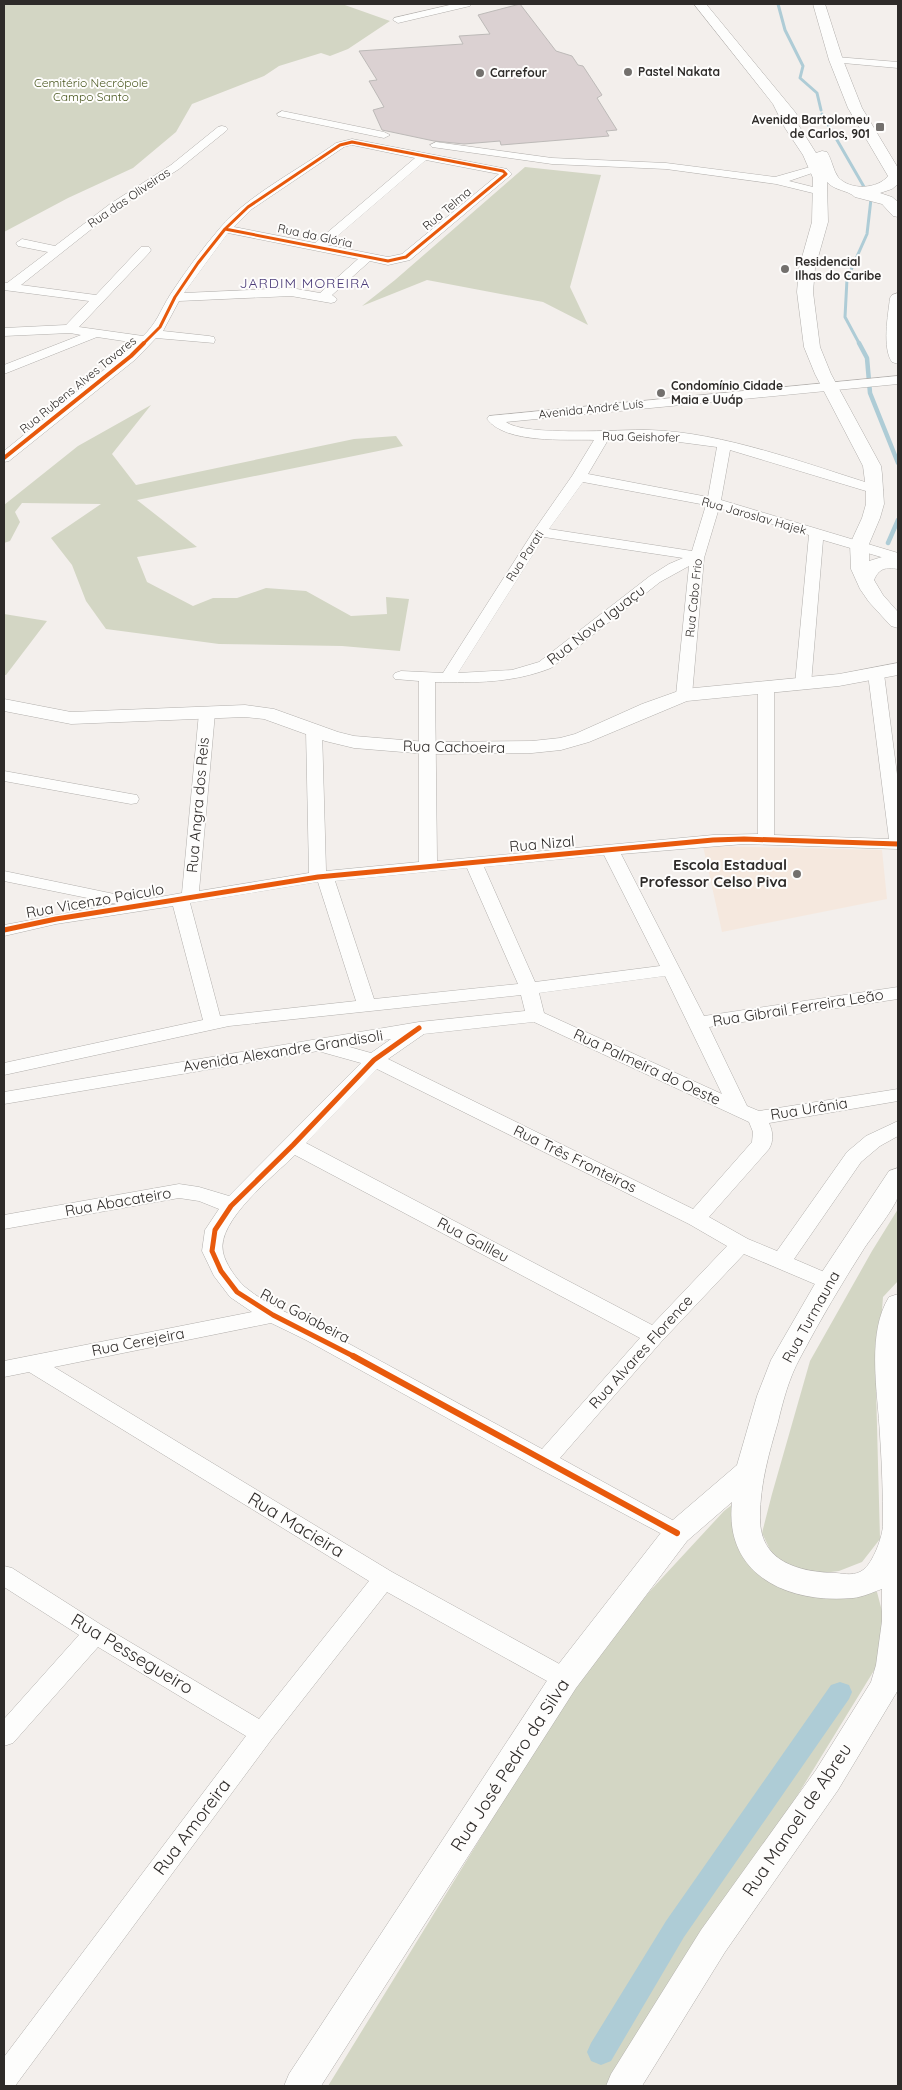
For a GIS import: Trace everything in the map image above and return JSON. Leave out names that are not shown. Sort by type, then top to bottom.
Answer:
[{"type":"main road","points":[[700,4],[780,104],[815,144],[824,158],[832,179],[840,186],[865,190],[882,188],[897,178],[855,108],[836,60],[819,4]]},
{"type":"main road","points":[[780,104],[817,168],[821,192],[821,212],[807,268],[805,292],[812,347],[830,387],[872,466],[876,490],[876,506],[859,546],[861,568],[869,588],[898,622]]},
{"type":"main road","points":[[821,212],[831,196],[849,193],[882,198],[895,206],[898,213]]},
{"type":"main road","points":[[898,298],[895,325],[898,357]]},
{"type":"main road","points":[[895,560],[874,565],[866,574],[869,588],[898,612]]},
{"type":"main road","name":"Rua Cachoeira","points":[[4,706],[71,718],[245,711],[267,713],[354,742],[427,748],[532,747],[561,744],[582,738],[649,708],[684,695],[803,684],[876,674],[898,669]]},
{"type":"main road","name":"Rua Turmauna","points":[[897,1529],[883,1570],[872,1580],[854,1586],[818,1585],[787,1579],[764,1564],[749,1543],[745,1518],[750,1471],[771,1396],[785,1360],[829,1282],[898,1177]]},
{"type":"main road","name":"Rua Manoel de Abreu","points":[[624,2086],[713,1941],[892,1683],[891,1665],[897,1621],[897,1482],[890,1331],[898,1304]]},
{"type":"main road","name":"Rua José Pedro da Silva","points":[[302,2086],[565,1679],[677,1533],[750,1471]]},
{"type":"street","points":[[398,20],[466,4]]},
{"type":"street","points":[[407,6],[428,12]]},
{"type":"street","points":[[836,60],[898,65]]},
{"type":"street","points":[[282,114],[393,136]]},
{"type":"street","name":"Rua das Oliveiras","points":[[7,286],[58,250],[114,206],[175,167],[222,128]]},
{"type":"street","points":[[352,142],[424,156]]},
{"type":"street","name":"Rua Rubens Alves Tavares","points":[[4,458],[151,337],[198,264],[225,229],[248,207],[340,145],[352,142]]},
{"type":"street","points":[[420,142],[523,158],[666,166],[776,181],[821,192]]},
{"type":"street","points":[[318,247],[424,156]]},
{"type":"street","name":"Rua Telma","points":[[401,259],[506,174],[503,171],[424,156]]},
{"type":"street","points":[[776,181],[817,168]]},
{"type":"street","name":"Rua da Glória","points":[[225,229],[388,261],[401,259]]},
{"type":"street","points":[[22,243],[58,250]]},
{"type":"street","points":[[70,329],[145,250]]},
{"type":"street","points":[[175,297],[292,292],[327,298],[367,257]]},
{"type":"street","points":[[7,286],[99,299]]},
{"type":"street","points":[[4,332],[70,329],[96,333],[209,340]]},
{"type":"street","points":[[4,370],[96,333]]},
{"type":"street","name":"Avenida André Luís","points":[[494,419],[690,397],[898,380]]},
{"type":"street","name":"Rua Geishofer","points":[[494,419],[506,428],[525,433],[603,436],[669,435],[724,444],[876,490]]},
{"type":"street","name":"Rua Parati","points":[[448,677],[603,436]]},
{"type":"street","name":"Rua Cabo Frio","points":[[684,695],[697,557],[714,502],[724,444]]},
{"type":"street","name":"Rua Jaroslav Hajek","points":[[578,477],[714,502],[859,546],[895,560]]},
{"type":"street","points":[[540,532],[697,557]]},
{"type":"street","points":[[803,684],[816,534]]},
{"type":"street","name":"Rua Nova Iguaçu","points":[[401,676],[502,677],[532,671],[545,665],[655,579],[674,567],[697,557]]},
{"type":"street","points":[[876,674],[898,844]]},
{"type":"street","points":[[427,676],[428,865]]},
{"type":"street","points":[[766,688],[766,839]]},
{"type":"street","name":"Rua Angra dos Reis","points":[[185,898],[207,713]]},
{"type":"street","points":[[314,730],[321,877],[367,1005]]},
{"type":"street","points":[[4,776],[131,799]]},
{"type":"street","name":"Rua Nizal","points":[[185,898],[321,877],[428,865],[713,840],[766,839],[898,844]]},
{"type":"street","points":[[610,850],[739,1109]]},
{"type":"street","points":[[473,862],[529,989],[536,1016]]},
{"type":"street","points":[[4,876],[148,904]]},
{"type":"street","points":[[56,919],[62,886]]},
{"type":"street","points":[[185,898],[212,1023]]},
{"type":"street","name":"Rua Vicenzo Paiculo","points":[[4,930],[56,919],[185,898]]},
{"type":"street","points":[[4,1069],[212,1023],[529,989],[671,970]]},
{"type":"street","name":"Rua Gibrail Ferreira Leão","points":[[698,1024],[898,993]]},
{"type":"street","name":"Avenida Alexandre Grandisoli","points":[[4,1098],[419,1028],[536,1016]]},
{"type":"street","name":"Rua Palmeira do Oeste","points":[[536,1016],[757,1118]]},
{"type":"street","name":"Rua Goiabeira","points":[[419,1028],[374,1060],[293,1145],[231,1206],[215,1230],[212,1250],[221,1271],[237,1292],[273,1315],[313,1334],[677,1533]]},
{"type":"street","name":"Rua Três Fronteiras","points":[[318,1045],[374,1060],[696,1219],[741,1244],[829,1282]]},
{"type":"street","name":"Rua Urânia","points":[[696,1219],[762,1144],[763,1132],[757,1118],[898,1095]]},
{"type":"street","points":[[781,1262],[854,1157],[873,1140],[898,1128]]},
{"type":"street","name":"Rua Galileu","points":[[293,1145],[654,1336]]},
{"type":"street","name":"Rua Abacateiro","points":[[4,1222],[179,1191],[197,1192],[214,1197],[231,1206]]},
{"type":"street","name":"Rua Alvares Florence","points":[[544,1461],[654,1336],[741,1244]]},
{"type":"street","name":"Rua Cerejeira","points":[[4,1369],[273,1315]]},
{"type":"street","name":"Rua Macieira","points":[[31,1363],[384,1579],[565,1679]]},
{"type":"street","name":"Rua Pessegueiro","points":[[4,1575],[262,1733]]},
{"type":"street","name":"Rua Amoreira","points":[[4,2079],[262,1733],[384,1579]]},
{"type":"street","points":[[4,1736],[96,1633]]},
{"type":"shaded area","name":"Escola Estadual Professor Celso Piva","points":[[703,846],[882,850],[887,899],[722,932]]},
{"type":"green space","name":"Cemitério Necrópole Campo Santo","points":[[4,4],[342,4],[390,21],[348,49],[330,56],[321,53],[279,66],[264,76],[192,104],[176,132],[133,168],[68,198],[4,232]]},
{"type":"green space","points":[[525,167],[601,175],[570,287],[588,325],[543,302],[427,280],[362,306],[395,280]]},
{"type":"green space","points":[[151,405],[112,454],[136,485],[354,439],[396,436],[403,446],[137,500],[197,547],[137,557],[147,582],[193,606],[213,598],[237,598],[266,588],[306,591],[351,616],[387,614],[386,597],[409,599],[400,651],[342,646],[219,644],[106,629],[86,601],[72,565],[51,538],[101,504],[22,503],[15,512],[20,522],[10,541],[4,543],[4,505],[78,446]]},
{"type":"green space","points":[[4,614],[47,621],[6,675],[4,675]]},
{"type":"green space","points":[[898,1209],[898,1281],[883,1297],[876,1388],[880,1539],[862,1562],[839,1571],[807,1575],[774,1558],[762,1533],[810,1361]]},
{"type":"green space","points":[[733,1504],[737,1526],[819,1592],[877,1592],[883,1615],[878,1664],[721,1920],[615,2086],[328,2086],[580,1676],[650,1591],[724,1511]]},
{"type":"building","name":"Carrefour","points":[[520,4],[556,51],[572,56],[578,65],[583,66],[602,95],[597,98],[617,130],[606,131],[609,136],[501,145],[500,141],[464,144],[434,141],[382,130],[373,110],[384,107],[369,81],[377,80],[359,51],[463,44],[459,36],[490,34],[478,15]]},
{"type":"waterway","points":[[778,4],[785,30],[803,66],[800,78],[817,93],[821,110]]},
{"type":"waterway","points":[[822,114],[871,199],[867,234],[847,279],[845,317],[860,345]]},
{"type":"waterway","points":[[859,343],[867,358],[870,393],[898,463]]},
{"type":"waterway","points":[[888,543],[898,520]]},
{"type":"waterway","points":[[601,2052],[675,1929],[840,1692]]},
{"type":"cycle path","points":[[4,458],[131,356],[160,327],[175,297],[198,263],[225,229],[248,207],[340,145],[352,142],[503,171],[506,174],[406,257],[388,261],[225,229]]},
{"type":"cycle path","points":[[4,930],[56,919],[318,877],[713,840],[744,839],[898,844]]},
{"type":"cycle path","points":[[419,1028],[374,1060],[293,1145],[231,1206],[215,1230],[212,1251],[221,1271],[237,1292],[273,1315],[313,1334],[677,1533]]},
{"type":"place","name":"Pastel Nakata","points":[[628,72]]},
{"type":"place","name":"Carrefour","points":[[480,73]]},
{"type":"place","name":"Avenida Bartolomeu de Carlos, 901","points":[[880,127]]},
{"type":"place","name":"Residencial Ilhas do Caribe","points":[[785,269]]},
{"type":"place","name":"Condomínio Cidade Maia e Uuáp","points":[[661,393]]},
{"type":"place","name":"Escola Estadual Professor Celso Piva","points":[[797,874]]},
{"type":"district","name":"JARDIM MOREIRA","points":[[305,283]]}]
